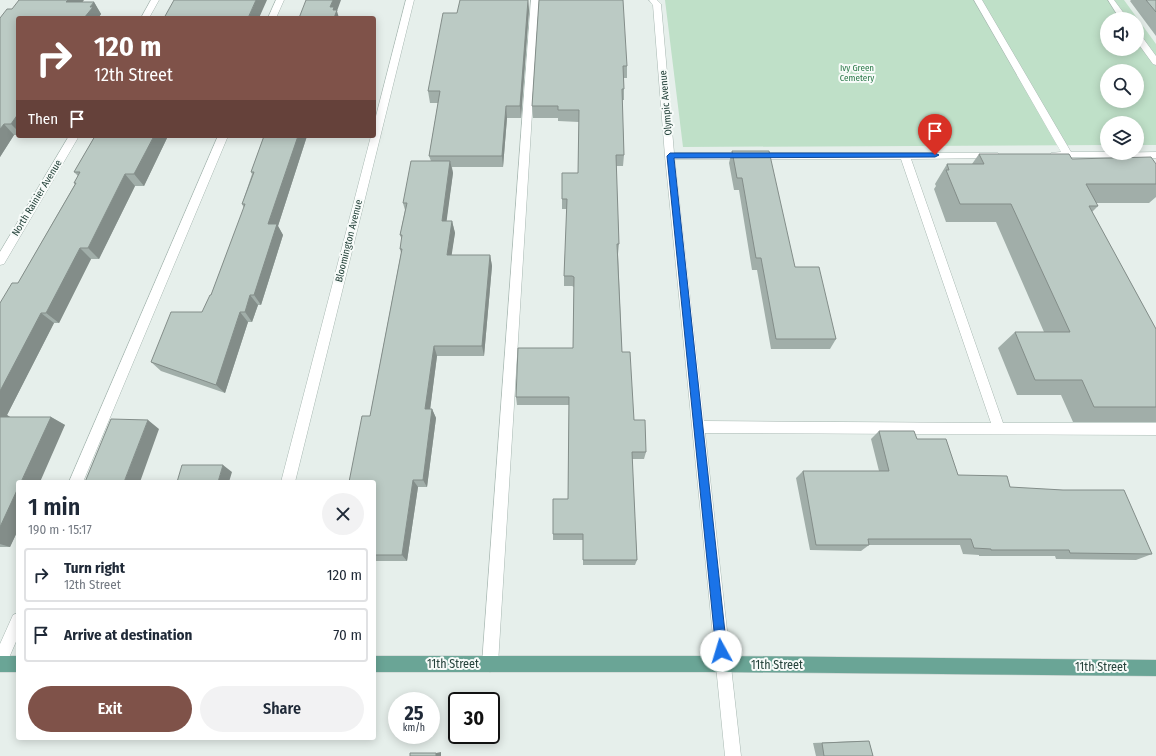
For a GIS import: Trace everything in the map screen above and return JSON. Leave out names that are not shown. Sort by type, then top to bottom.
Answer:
[{"type":"main road","points":[[0,663],[16,664]]},
{"type":"main road","name":"11th Street","points":[[376,664],[723,664],[1156,668]]},
{"type":"street","points":[[146,16],[155,0]]},
{"type":"street","points":[[273,16],[280,0]]},
{"type":"street","name":"Bloomington Avenue","points":[[376,134],[410,0]]},
{"type":"street","points":[[490,664],[535,0]]},
{"type":"street","name":"Olympic Avenue","points":[[652,0],[657,4],[670,156],[734,756]]},
{"type":"street","points":[[978,0],[1068,155]]},
{"type":"street","points":[[1111,1],[1119,12]]},
{"type":"street","points":[[1144,46],[1156,62]]},
{"type":"street","name":"North Rainier Avenue","points":[[0,261],[73,138]]},
{"type":"street","points":[[77,480],[221,138]]},
{"type":"street","name":"Bloomington Avenue","points":[[289,480],[375,138]]},
{"type":"street","points":[[905,155],[999,428]]},
{"type":"street","points":[[670,156],[1006,155]]},
{"type":"street","points":[[1045,155],[1156,155]]},
{"type":"street","points":[[698,427],[1156,429]]},
{"type":"street","points":[[0,663],[16,625]]},
{"type":"green space","name":"Ivy Green Cemetery","points":[[665,0],[1124,0],[1133,12],[1100,12],[1100,56],[1144,56],[1144,28],[1156,44],[1156,145],[1144,145],[1144,116],[1100,116],[1100,145],[683,147]]},
{"type":"building","points":[[19,0],[68,0],[66,2],[94,2],[90,7],[93,7],[86,16],[16,16],[16,117],[11,124],[4,124],[0,129],[0,18],[7,9],[12,9]]},
{"type":"building","points":[[174,0],[256,0],[249,16],[165,16]]},
{"type":"building","points":[[306,0],[333,0],[330,7],[334,7],[333,10],[337,10],[335,16],[300,16]]},
{"type":"building","points":[[460,0],[528,0],[520,106],[506,106],[502,156],[429,156],[440,91],[428,91],[443,13],[457,13]]},
{"type":"building","points":[[539,0],[623,0],[627,66],[623,66],[624,89],[622,89],[624,155],[616,155],[619,244],[617,244],[622,352],[630,352],[634,420],[645,420],[646,452],[632,452],[637,560],[583,560],[583,534],[553,534],[553,499],[568,499],[569,397],[516,397],[518,348],[573,348],[574,277],[564,276],[567,199],[562,199],[562,173],[578,173],[579,110],[558,110],[558,106],[532,106]]},
{"type":"building","points":[[1146,0],[1156,0],[1156,12]]},
{"type":"building","points":[[94,138],[153,138],[134,174],[125,174],[88,248],[80,248],[46,313],[41,313],[0,391],[0,303],[12,283],[18,283],[76,183],[74,183],[80,172],[74,172]]},
{"type":"building","points":[[263,138],[297,138],[268,224],[277,224],[254,295],[250,295],[245,312],[240,312],[216,385],[151,362],[171,312],[202,312],[211,295],[245,204],[242,204],[254,172],[251,172]]},
{"type":"building","points":[[732,151],[769,151],[795,267],[819,267],[836,339],[776,339],[761,258],[756,258],[742,178],[737,178]]},
{"type":"building","points":[[979,154],[1069,154],[1072,159],[1100,158],[1100,160],[1144,160],[1144,157],[1151,157],[1156,164],[1156,184],[1086,184],[1098,206],[1089,206],[1156,329],[1156,407],[1094,407],[1082,380],[1035,380],[1015,332],[1070,332],[1011,204],[960,204],[946,170],[949,170],[947,164],[984,164]]},
{"type":"building","points":[[411,161],[450,161],[442,221],[452,221],[447,255],[490,255],[482,346],[434,346],[425,409],[432,409],[423,480],[413,480],[402,555],[376,555],[376,480],[349,480],[362,416],[370,416],[402,249],[400,249],[402,235],[400,235],[407,203],[403,203]]},
{"type":"building","points":[[0,417],[51,417],[22,480],[16,480],[16,492],[0,527]]},
{"type":"building","points":[[111,419],[148,420],[125,480],[86,480]]},
{"type":"building","points":[[879,431],[914,431],[917,439],[946,439],[958,475],[1007,476],[1010,487],[1063,490],[1124,490],[1152,554],[1070,553],[1069,550],[991,550],[974,548],[971,539],[868,539],[869,545],[816,545],[803,471],[889,471]]},
{"type":"building","points":[[182,465],[223,465],[219,480],[178,480]]},
{"type":"building","points":[[869,741],[873,756],[824,756],[822,743]]},
{"type":"building","points":[[410,753],[436,753],[436,756],[410,756]]},
{"type":"route","points":[[721,651],[670,156],[935,155]]}]
